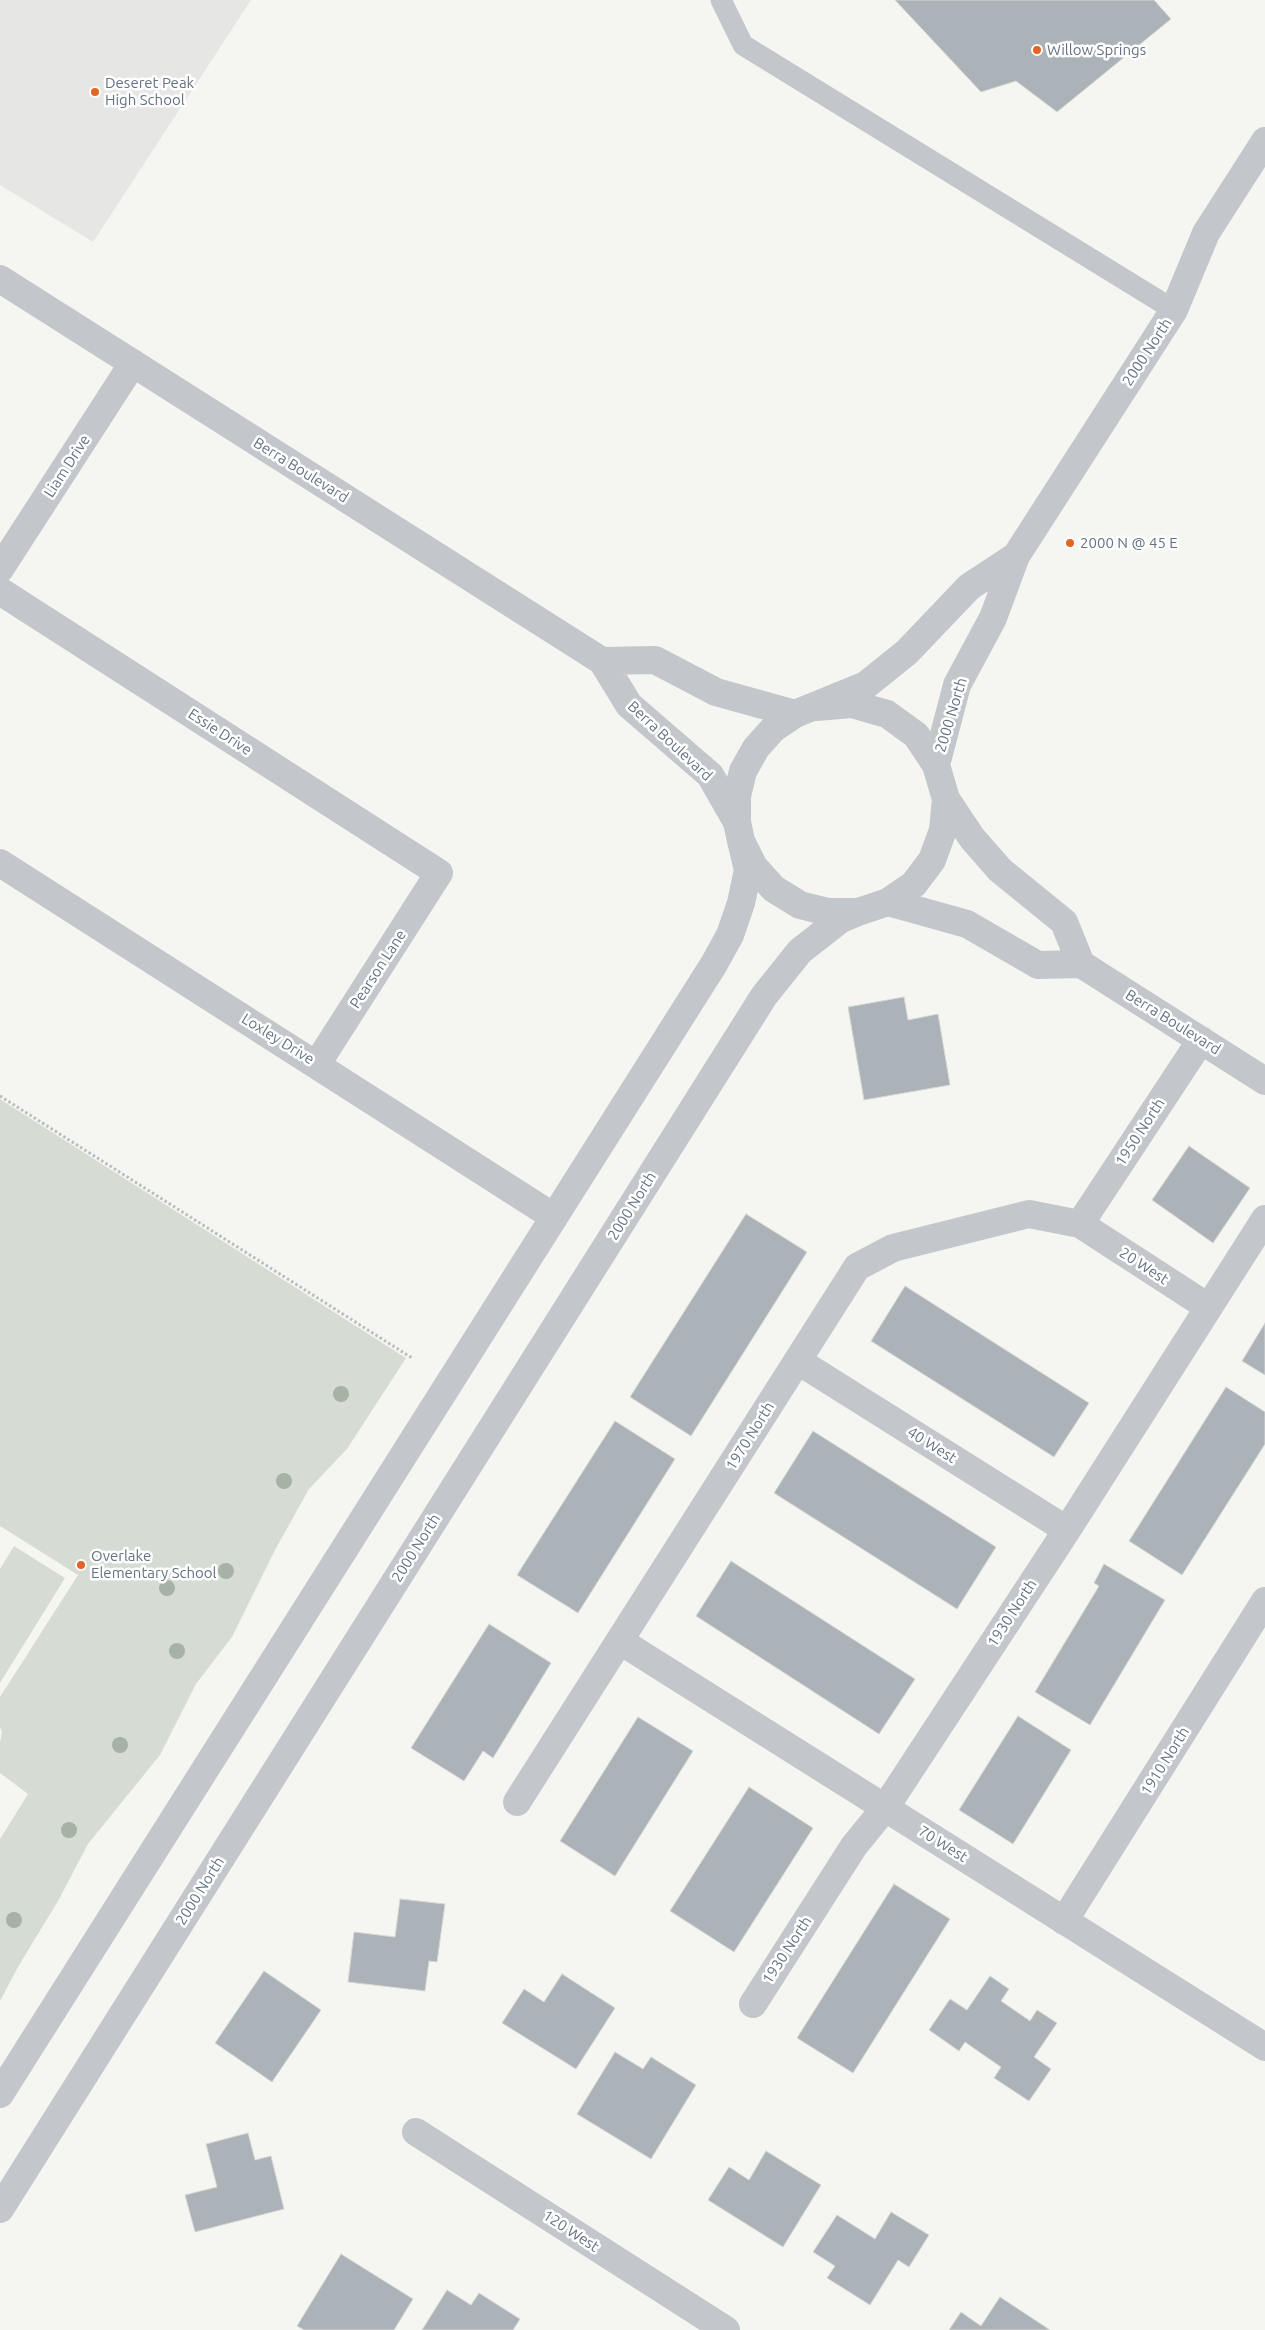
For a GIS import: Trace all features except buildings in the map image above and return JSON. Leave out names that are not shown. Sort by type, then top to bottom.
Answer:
[{"type":"street","name":"2000 North","points":[[936,765],[957,685],[993,618],[1016,556],[1174,310],[1206,233],[1265,141]]},
{"type":"street","name":"Berra Boulevard","points":[[0,279],[602,661],[629,705],[710,775],[739,831]]},
{"type":"street","name":"Liam Drive","points":[[0,570],[133,363]]},
{"type":"street","name":"2000 North","points":[[739,831],[737,796],[744,771],[756,748],[773,729],[805,711],[866,685],[907,652],[969,587],[1016,556]]},
{"type":"street","name":"Essie Drive","points":[[0,591],[440,874]]},
{"type":"street","points":[[602,661],[655,660],[716,692],[805,711],[852,704],[887,714],[916,734],[936,765],[946,799],[972,838],[1000,870],[1064,922],[1081,964],[1038,965],[967,924],[888,902]]},
{"type":"street","points":[[739,831],[754,867],[774,889],[800,905],[828,912],[858,912],[888,902],[914,884],[932,860],[943,830],[946,799]]},
{"type":"street","points":[[0,2094],[714,964],[730,935],[742,903],[748,870],[739,831]]},
{"type":"street","name":"Loxley Drive","points":[[0,863],[554,1217]]},
{"type":"street","name":"Pearson Lane","points":[[317,1064],[440,874]]},
{"type":"street","name":"2000 North","points":[[0,2209],[764,996],[800,951],[841,919],[858,912]]},
{"type":"street","name":"Berra Boulevard","points":[[1081,964],[1265,1081]]},
{"type":"street","name":"1950 North","points":[[1080,1224],[1201,1040]]},
{"type":"street","name":"1970 North","points":[[517,1802],[857,1266],[893,1248],[1029,1214],[1080,1224]]},
{"type":"street","name":"1930 North","points":[[753,2004],[854,1846],[885,1808],[1067,1530],[1265,1219]]},
{"type":"street","name":"20 West","points":[[1080,1224],[1208,1307]]},
{"type":"street","name":"40 West","points":[[798,1361],[1067,1530]]},
{"type":"street","name":"1910 North","points":[[1064,1921],[1265,1601]]},
{"type":"street","name":"70 West","points":[[620,1641],[1265,2047]]},
{"type":"street","name":"120 West","points":[[416,2132],[726,2330]]},
{"type":"lane","points":[[721,0],[743,44],[1174,310]]},
{"type":"path","points":[[0,1096],[412,1358]]},
{"type":"shaded area","name":"Deseret Peak High School","points":[[0,0],[251,0],[93,242],[0,185]]},
{"type":"shaded area","name":"Overlake Elementary School","points":[[0,1099],[406,1358],[347,1449],[309,1489],[275,1550],[232,1637],[196,1684],[160,1755],[88,1844],[58,1901],[0,2001],[0,1839],[28,1794],[0,1773],[0,1742],[2,1732],[0,1727],[0,1697],[78,1575],[0,1526]]},
{"type":"shaded area","points":[[14,1546],[65,1578],[0,1683],[0,1569]]},
{"type":"place","name":"Willow Springs","points":[[1037,50]]},
{"type":"place","name":"Deseret Peak High School","points":[[95,92]]},
{"type":"place","name":"2000 N @ 45 E","points":[[1070,543]]},
{"type":"place","name":"Overlake Elementary School","points":[[81,1565]]}]
